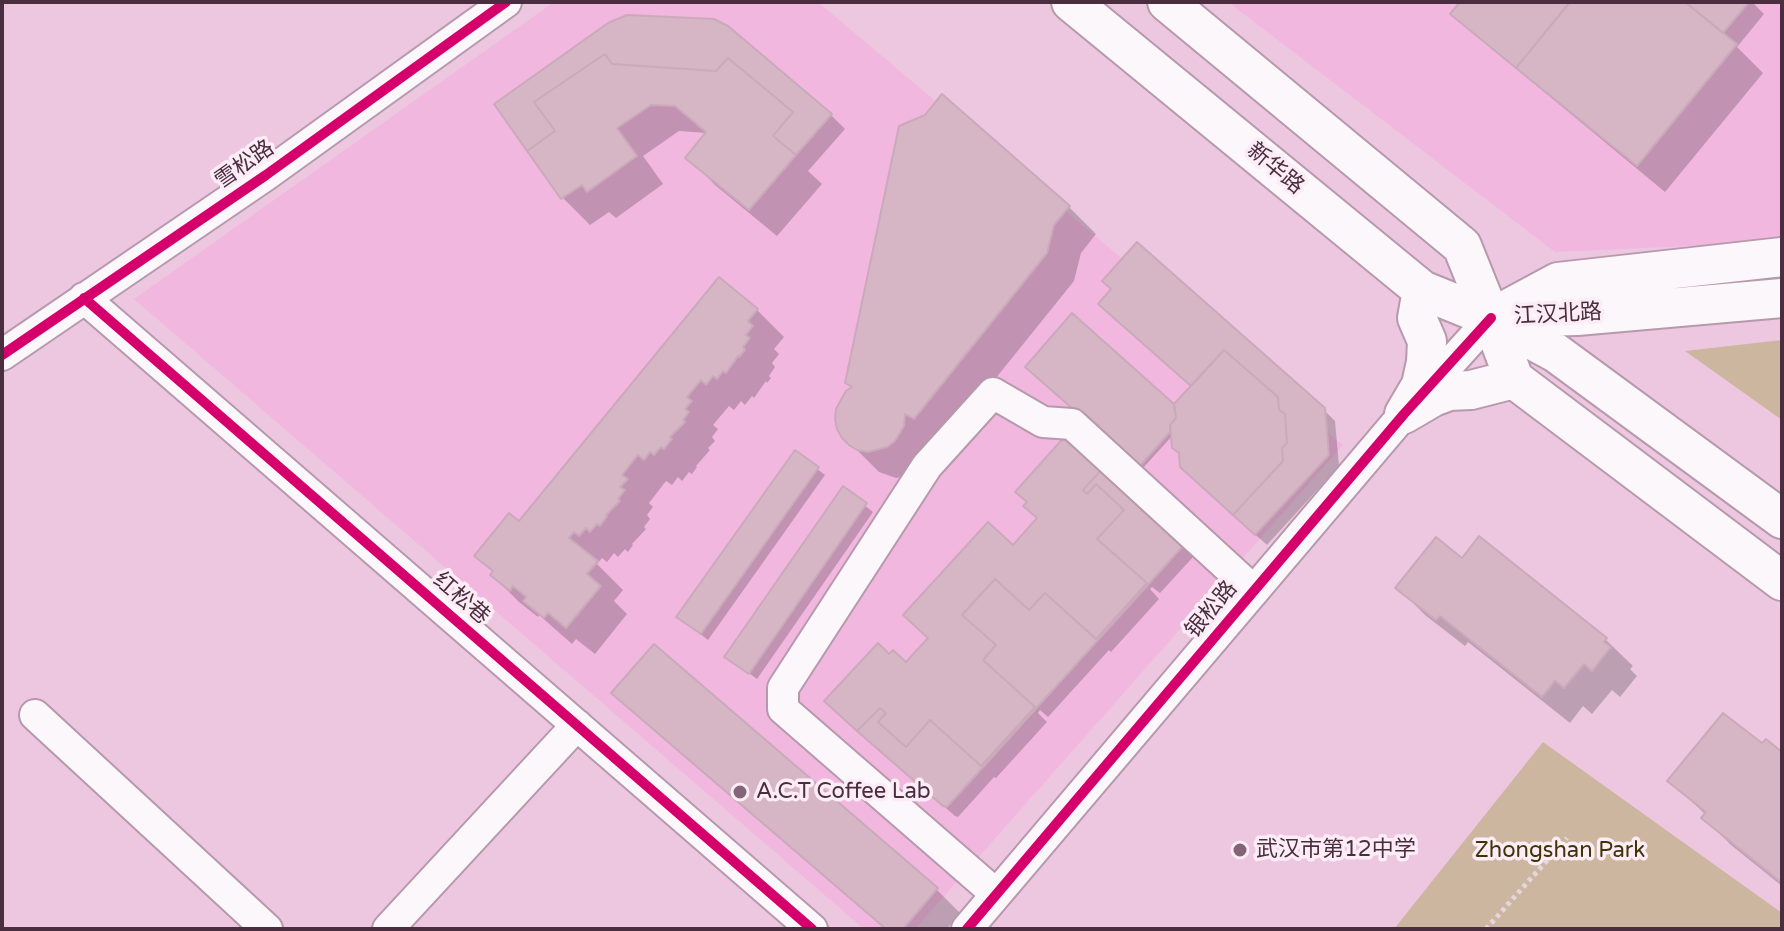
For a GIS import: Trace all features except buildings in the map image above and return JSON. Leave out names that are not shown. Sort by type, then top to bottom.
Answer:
[{"type":"main road","name":"新华路","points":[[1071,2],[1422,290],[1491,318],[1556,353],[1782,519]]},
{"type":"main road","points":[[1167,2],[1462,246],[1495,283],[1558,282]]},
{"type":"main road","points":[[1462,246],[1514,379],[1782,581]]},
{"type":"main road","name":"江汉北路","points":[[1491,318],[1558,282],[1782,257]]},
{"type":"main road","points":[[1404,414],[1421,385],[1426,362],[1427,341],[1417,318],[1422,290]]},
{"type":"main road","name":"江汉北路","points":[[1491,318],[1577,316],[1782,298]]},
{"type":"main road","points":[[1556,353],[1560,331],[1577,316]]},
{"type":"main road","points":[[1404,414],[1449,391],[1471,390],[1514,379]]},
{"type":"street","name":"雪松路","points":[[2,355],[266,175],[506,2]]},
{"type":"street","name":"红松巷","points":[[84,298],[812,929]]},
{"type":"street","name":"银松路","points":[[967,929],[1404,414],[1491,318]]},
{"type":"street","points":[[996,894],[783,709],[783,688],[927,466],[993,393],[1043,422],[1072,424],[1254,591]]},
{"type":"street","points":[[35,715],[267,929]]},
{"type":"street","points":[[388,929],[577,725]]},
{"type":"path","points":[[1486,929],[1567,838]]},
{"type":"shaded area","points":[[554,2],[818,2],[1343,445],[915,929],[864,929],[134,299]]},
{"type":"shaded area","points":[[1228,2],[1782,2],[1782,242],[1555,252]]},
{"type":"green space","points":[[1782,340],[1782,420],[1685,351]]},
{"type":"green space","name":"Zhongshan Park","points":[[1543,742],[1782,913],[1782,929],[1394,929]]},
{"type":"cycle path","points":[[2,355],[266,175],[506,2]]},
{"type":"cycle path","points":[[84,298],[812,929]]},
{"type":"cycle path","points":[[967,929],[1404,414],[1491,318]]},
{"type":"place","name":"A.C.T Coffee Lab","points":[[740,792]]},
{"type":"place","name":"武汉市第12中学","points":[[1240,850]]}]
